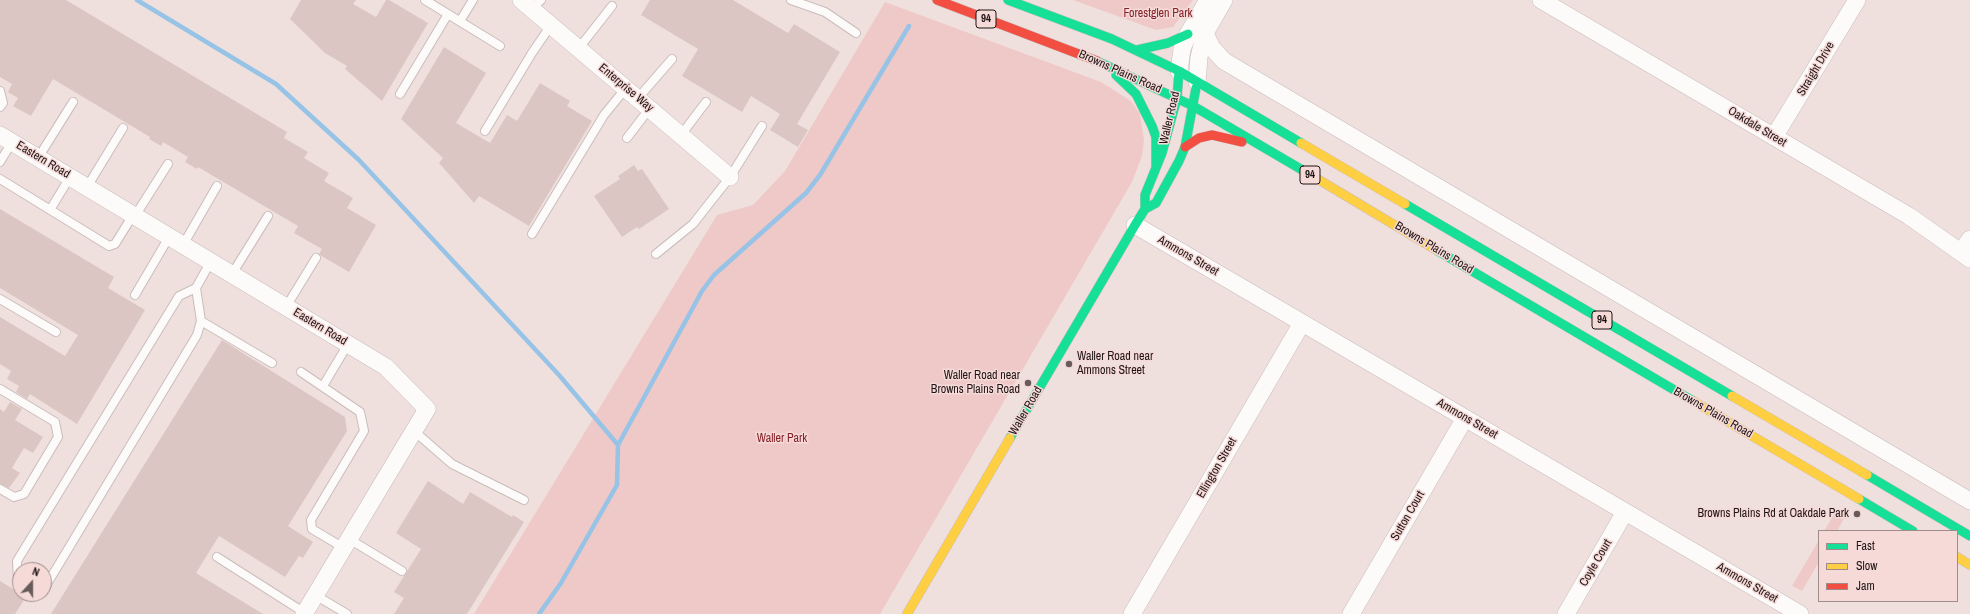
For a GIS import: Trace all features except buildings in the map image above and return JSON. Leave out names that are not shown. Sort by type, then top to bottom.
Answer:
[{"type":"main road","name":"Browns Plains Road","points":[[937,0],[1105,64],[1193,106],[1911,530]]},
{"type":"main road","name":"Browns Plains Road","points":[[1008,0],[1084,28],[1137,50],[1179,71],[1970,536]]},
{"type":"main road","points":[[1137,50],[1168,43],[1188,34]]},
{"type":"main road","points":[[1105,64],[1136,94],[1148,117],[1156,137],[1156,166]]},
{"type":"main road","name":"Waller Road","points":[[907,614],[1145,208],[1145,195],[1166,140],[1177,98],[1179,71]]},
{"type":"main road","name":"Waller Road","points":[[1145,208],[1156,203],[1185,148],[1198,82]]},
{"type":"main road","points":[[1185,148],[1199,138],[1212,135],[1266,149]]},
{"type":"main road","points":[[1958,558],[1970,565]]},
{"type":"street","points":[[1179,71],[1182,49],[1188,34],[1208,0]]},
{"type":"street","points":[[1198,82],[1199,57],[1205,33],[1224,0]]},
{"type":"street","name":"Oakdale Street","points":[[1541,0],[1967,250]]},
{"type":"street","name":"Straight Drive","points":[[1774,138],[1857,0]]},
{"type":"street","name":"Enterprise Way","points":[[532,3],[551,25],[730,176]]},
{"type":"street","points":[[1205,33],[1216,54],[1238,69],[1970,501]]},
{"type":"street","name":"Eastern Road","points":[[6,138],[386,367],[426,409],[305,613]]},
{"type":"street","name":"Ammons Street","points":[[1135,225],[1625,512],[1791,612]]},
{"type":"street","name":"Ellington Street","points":[[1132,614],[1302,323]]},
{"type":"street","name":"Sutton Court","points":[[1351,614],[1465,418]]},
{"type":"street","name":"Coyle Court","points":[[1566,614],[1625,512]]},
{"type":"lane","points":[[425,0],[500,46]]},
{"type":"lane","points":[[438,8],[442,0]]},
{"type":"lane","points":[[460,21],[473,0]]},
{"type":"lane","points":[[791,0],[825,12],[856,33]]},
{"type":"lane","points":[[579,48],[612,6]]},
{"type":"lane","points":[[400,94],[448,14]]},
{"type":"lane","points":[[485,131],[532,53],[551,25]]},
{"type":"lane","points":[[532,234],[604,115],[638,98],[672,59]]},
{"type":"lane","points":[[0,91],[2,103],[0,107]]},
{"type":"lane","points":[[626,138],[638,98]]},
{"type":"lane","points":[[38,158],[73,102]]},
{"type":"lane","points":[[681,135],[706,102]]},
{"type":"lane","points":[[656,254],[693,224],[730,176],[762,126]]},
{"type":"lane","points":[[87,187],[124,128]]},
{"type":"lane","points":[[0,162],[6,138]]},
{"type":"lane","points":[[0,179],[109,246],[115,244],[168,164]]},
{"type":"lane","points":[[50,210],[70,177]]},
{"type":"lane","points":[[135,295],[217,186]]},
{"type":"lane","points":[[232,274],[268,216]]},
{"type":"lane","points":[[286,307],[316,258]]},
{"type":"lane","points":[[17,562],[179,296],[196,288],[211,261]]},
{"type":"lane","points":[[52,576],[197,335],[201,321],[196,288]]},
{"type":"lane","points":[[0,299],[56,332]]},
{"type":"lane","points":[[201,321],[272,363]]},
{"type":"lane","points":[[323,386],[348,344]]},
{"type":"lane","points":[[301,372],[360,412],[364,431],[311,520],[312,529],[402,571]]},
{"type":"lane","points":[[0,389],[55,422],[58,437],[24,494],[14,497],[0,488]]},
{"type":"lane","points":[[414,431],[452,464],[524,500]]},
{"type":"lane","points":[[217,557],[305,613]]},
{"type":"lane","points":[[315,596],[347,614]]},
{"type":"green space","name":"Forestglen Park","points":[[1073,0],[1193,0],[1173,27],[1156,30]]},
{"type":"green space","name":"Waller Park","points":[[885,2],[1101,82],[1131,101],[1140,114],[1144,140],[1142,156],[1132,182],[880,614],[474,614],[717,215],[753,205],[785,171]]},
{"type":"green space","points":[[1836,511],[1845,517],[1838,530],[1825,530]]},
{"type":"green space","points":[[1818,542],[1818,564],[1802,591],[1792,586]]},
{"type":"waterway","points":[[137,0],[276,84],[359,160],[559,375],[618,445],[617,485],[561,583],[539,614]]},
{"type":"waterway","points":[[618,445],[702,291],[714,275],[806,193],[820,175],[909,26]]},
{"type":"traffic: fast","points":[[1008,0],[1112,39],[1179,71],[1301,143]]},
{"type":"traffic: fast","points":[[1137,50],[1168,43],[1188,34]]},
{"type":"traffic: fast","points":[[1097,61],[1193,106],[1316,178]]},
{"type":"traffic: fast","points":[[1145,209],[1145,195],[1162,153],[1177,98],[1179,71]]},
{"type":"traffic: fast","points":[[1116,75],[1136,94],[1152,126],[1156,137],[1156,166]]},
{"type":"traffic: fast","points":[[1010,438],[1135,225],[1145,209],[1156,203],[1179,161],[1185,147],[1196,88]]},
{"type":"traffic: fast","points":[[1405,204],[1732,396]]},
{"type":"traffic: fast","points":[[1438,251],[1693,401]]},
{"type":"traffic: fast","points":[[1867,475],[1970,536]]},
{"type":"traffic: fast","points":[[1859,499],[1911,530]]},
{"type":"traffic: slow","points":[[1301,143],[1405,204]]},
{"type":"traffic: slow","points":[[1316,178],[1438,251]]},
{"type":"traffic: slow","points":[[1732,396],[1867,475]]},
{"type":"traffic: slow","points":[[1693,401],[1859,499]]},
{"type":"traffic: slow","points":[[907,614],[1010,438]]},
{"type":"traffic: slow","points":[[1958,558],[1970,565]]},
{"type":"traffic: jam","points":[[937,0],[1097,61]]},
{"type":"traffic: jam","points":[[1185,147],[1199,138],[1212,135],[1242,142]]},
{"type":"place","name":"Waller Road near Ammons Street","points":[[1069,364]]},
{"type":"place","name":"Waller Road near Browns Plains Road","points":[[1028,383]]},
{"type":"place","name":"Browns Plains Rd at Oakdale Park","points":[[1857,514]]}]
